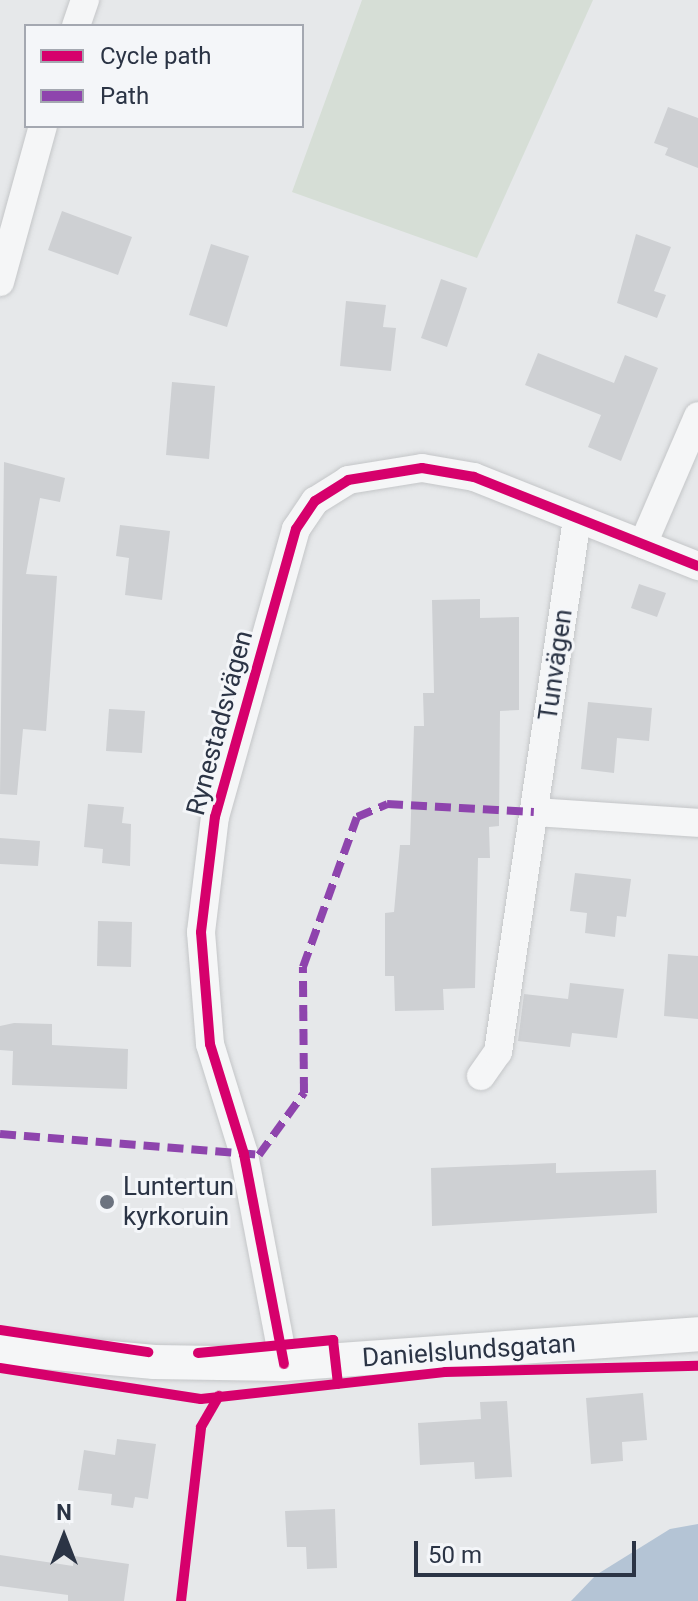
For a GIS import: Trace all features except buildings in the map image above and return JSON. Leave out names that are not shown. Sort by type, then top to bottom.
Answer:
[{"type":"street","points":[[77,24],[85,0]]},
{"type":"street","points":[[0,282],[42,128]]},
{"type":"street","points":[[643,544],[698,416]]},
{"type":"street","name":"Rynestadsvägen","points":[[284,1364],[244,1154],[210,1044],[201,932],[215,817],[292,541],[305,514],[330,490],[403,468],[474,477],[698,566]]},
{"type":"street","name":"Tunvägen","points":[[481,1076],[498,1052],[577,519]]},
{"type":"street","points":[[534,812],[698,823]]},
{"type":"street","name":"Danielslundsgatan","points":[[0,1348],[154,1362],[284,1364],[698,1334]]},
{"type":"shaded area","points":[[362,0],[593,0],[477,258],[292,192]]},
{"type":"water","points":[[698,1524],[698,1601],[571,1601],[596,1575],[670,1529]]},
{"type":"marked path","points":[[0,1134],[259,1155],[304,1093],[303,967],[357,817],[387,804],[534,812]]},
{"type":"cycle path","points":[[284,1364],[244,1154],[210,1044],[201,932],[215,817],[296,529],[315,501],[348,480],[422,468],[474,477],[698,566]]},
{"type":"cycle path","points":[[0,1330],[148,1352]]},
{"type":"cycle path","points":[[198,1353],[333,1340],[338,1384]]},
{"type":"cycle path","points":[[0,1368],[201,1399],[445,1372],[698,1366]]},
{"type":"cycle path","points":[[181,1601],[201,1427],[219,1396]]},
{"type":"place","name":"Luntertun kyrkoruin","points":[[107,1202]]}]
